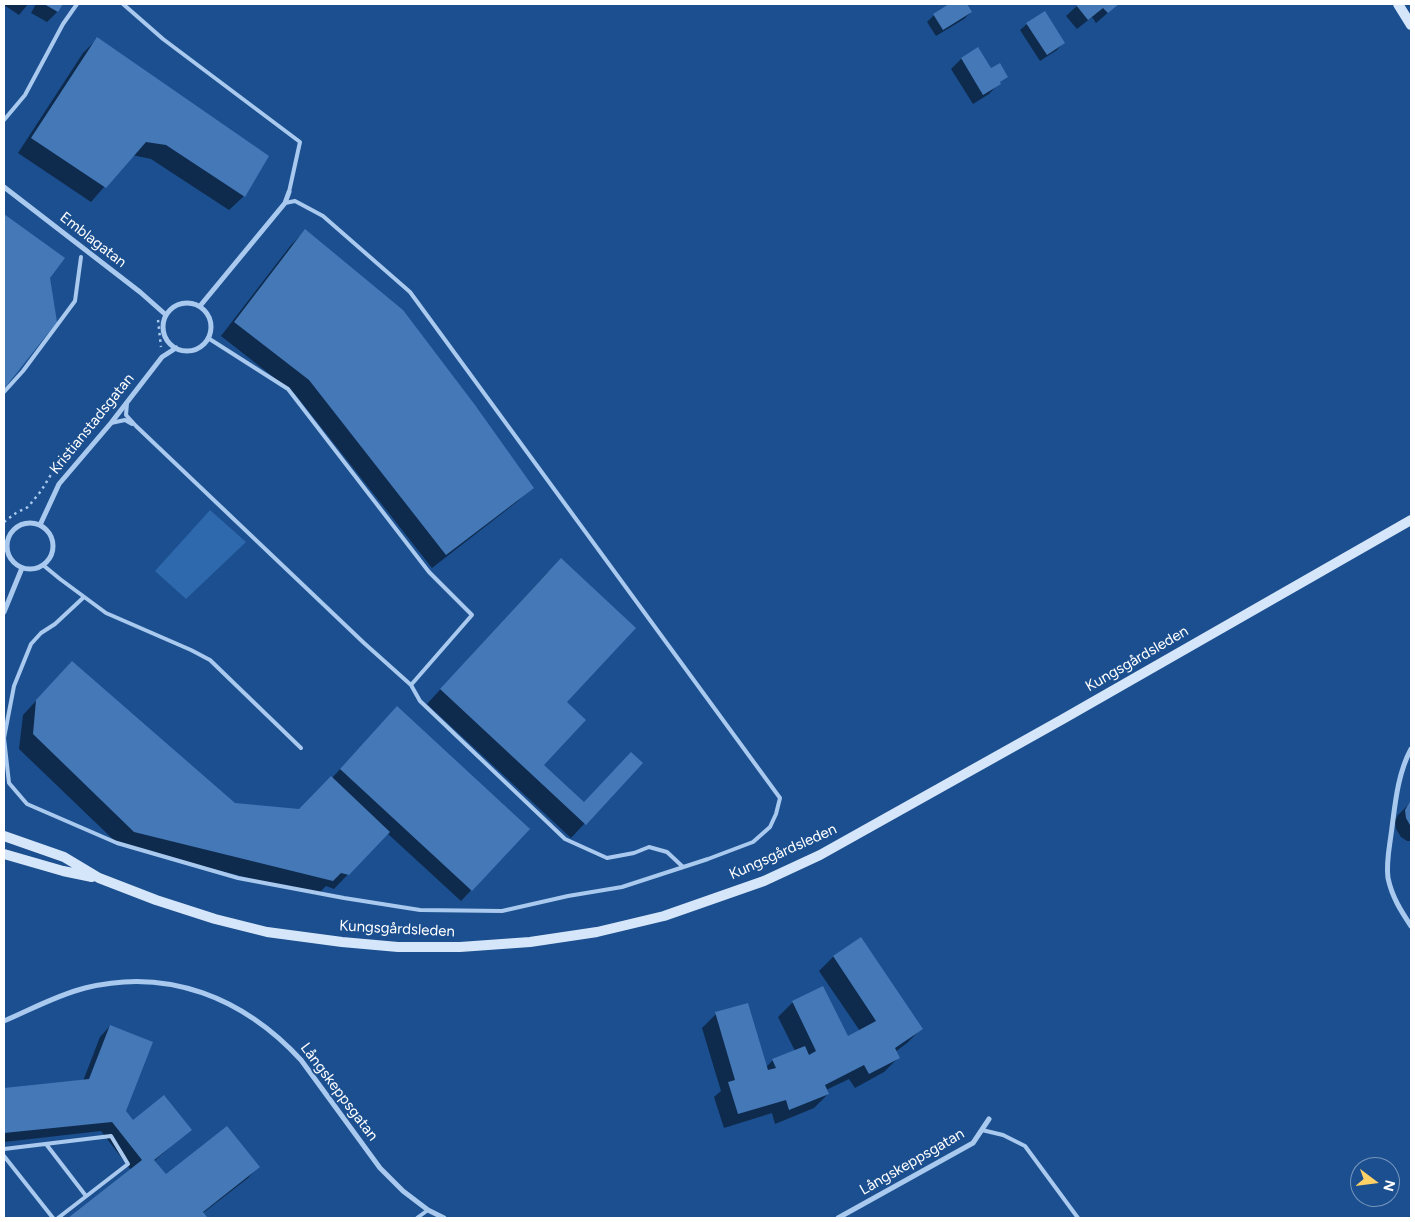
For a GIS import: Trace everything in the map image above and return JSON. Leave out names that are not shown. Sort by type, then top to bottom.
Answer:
[{"type":"main road","points":[[1398,4],[1411,25]]},
{"type":"main road","name":"Kungsgårdsleden","points":[[4,854],[63,872],[98,878],[215,919],[267,932],[342,942],[398,947],[460,947],[530,942],[597,932],[664,916],[764,881],[820,855],[1064,719],[1411,520]]},
{"type":"main road","name":"Kungsgårdsleden","points":[[4,836],[64,857],[98,878]]},
{"type":"street","name":"Emblagatan","points":[[4,187],[166,314]]},
{"type":"street","points":[[200,306],[285,203],[289,192]]},
{"type":"street","points":[[193,303],[200,306],[209,317],[211,324],[208,338],[204,344],[190,351],[176,348],[165,337],[163,330],[166,314],[178,304],[193,303]]},
{"type":"street","name":"Kristianstadsgatan","points":[[40,525],[59,484],[111,423],[162,357],[176,348]]},
{"type":"street","points":[[28,523],[40,525],[49,533],[53,544],[51,556],[43,565],[32,569],[22,568],[10,559],[5,545],[8,537],[16,527],[28,523]]},
{"type":"street","points":[[4,612],[22,568]]},
{"type":"street","points":[[1411,749],[1401,772],[1394,806],[1388,856],[1388,878],[1396,905],[1411,926]]},
{"type":"street","name":"Långskeppsgatan","points":[[4,1022],[64,995],[85,988],[114,983],[150,982],[171,985],[220,999],[252,1016],[286,1044],[301,1060],[380,1168],[403,1191],[428,1210],[444,1218]]},
{"type":"street","name":"Långskeppsgatan","points":[[838,1218],[973,1143],[989,1119]]},
{"type":"lane","points":[[4,120],[25,95],[63,24],[77,4]]},
{"type":"lane","points":[[123,4],[163,38],[300,142],[289,192]]},
{"type":"lane","points":[[84,597],[55,624],[41,633],[31,644],[14,686],[4,738],[9,783],[27,804],[117,844],[238,878],[344,898],[420,910],[502,911],[568,896],[622,887],[753,842],[770,827],[780,798],[410,292],[323,216],[295,201],[285,203]]},
{"type":"lane","points":[[4,392],[23,371],[75,301],[82,257]]},
{"type":"lane","points":[[208,338],[288,390],[429,572],[472,615],[412,685]]},
{"type":"lane","points":[[127,401],[126,415],[136,426],[364,643],[412,685],[420,701],[565,839],[607,858],[634,853],[648,847],[667,852],[682,866]]},
{"type":"lane","points":[[111,423],[125,420],[136,426]]},
{"type":"lane","points":[[43,565],[106,613],[210,660],[301,748]]},
{"type":"lane","points":[[982,1130],[1003,1135],[1025,1146],[1078,1218]]},
{"type":"lane","points":[[4,1149],[111,1136],[128,1164],[58,1218]]},
{"type":"lane","points":[[46,1144],[86,1196]]},
{"type":"lane","points":[[4,1156],[53,1218]]},
{"type":"lane","points":[[418,1218],[428,1210]]},
{"type":"path","points":[[4,522],[28,507],[41,491],[55,468],[124,390]]},
{"type":"shaded area","points":[[210,510],[246,542],[186,599],[155,571]]},
{"type":"building","points":[[44,4],[63,4],[58,12]]},
{"type":"building","points":[[949,4],[967,4],[972,12],[943,30],[933,14]]},
{"type":"building","points":[[1077,4],[1119,4],[1108,13],[1103,8],[1088,20]]},
{"type":"building","points":[[1045,11],[1065,43],[1047,55],[1026,23]]},
{"type":"building","points":[[97,37],[269,156],[245,197],[166,145],[146,142],[106,188],[31,138]]},
{"type":"building","points":[[978,47],[991,68],[1000,63],[1008,77],[1000,82],[1001,84],[983,95],[961,58]]},
{"type":"building","points":[[4,214],[65,258],[50,278],[57,322],[4,389]]},
{"type":"building","points":[[305,229],[403,310],[475,405],[534,488],[446,555],[309,380],[234,322]]},
{"type":"building","points":[[561,558],[636,628],[567,702],[586,720],[544,765],[584,802],[631,752],[643,763],[586,825],[440,689]]},
{"type":"building","points":[[72,661],[235,803],[299,809],[331,776],[390,832],[349,875],[341,873],[333,881],[134,832],[33,734],[36,700]]},
{"type":"building","points":[[397,706],[530,829],[472,891],[340,769]]},
{"type":"building","points":[[1411,800],[1411,827],[1406,818],[1405,810]]},
{"type":"building","points":[[861,937],[923,1029],[895,1048],[900,1058],[869,1074],[864,1065],[825,1085],[829,1094],[789,1110],[786,1100],[738,1114],[728,1082],[735,1080],[715,1012],[748,1003],[768,1070],[776,1068],[772,1059],[805,1046],[809,1055],[816,1051],[792,1001],[823,986],[848,1036],[876,1021],[833,956]]},
{"type":"building","points":[[110,1025],[153,1042],[126,1111],[133,1120],[164,1095],[192,1130],[154,1160],[166,1174],[227,1126],[260,1167],[203,1212],[208,1218],[68,1218],[142,1160],[112,1122],[4,1133],[4,1088],[89,1079]]}]
